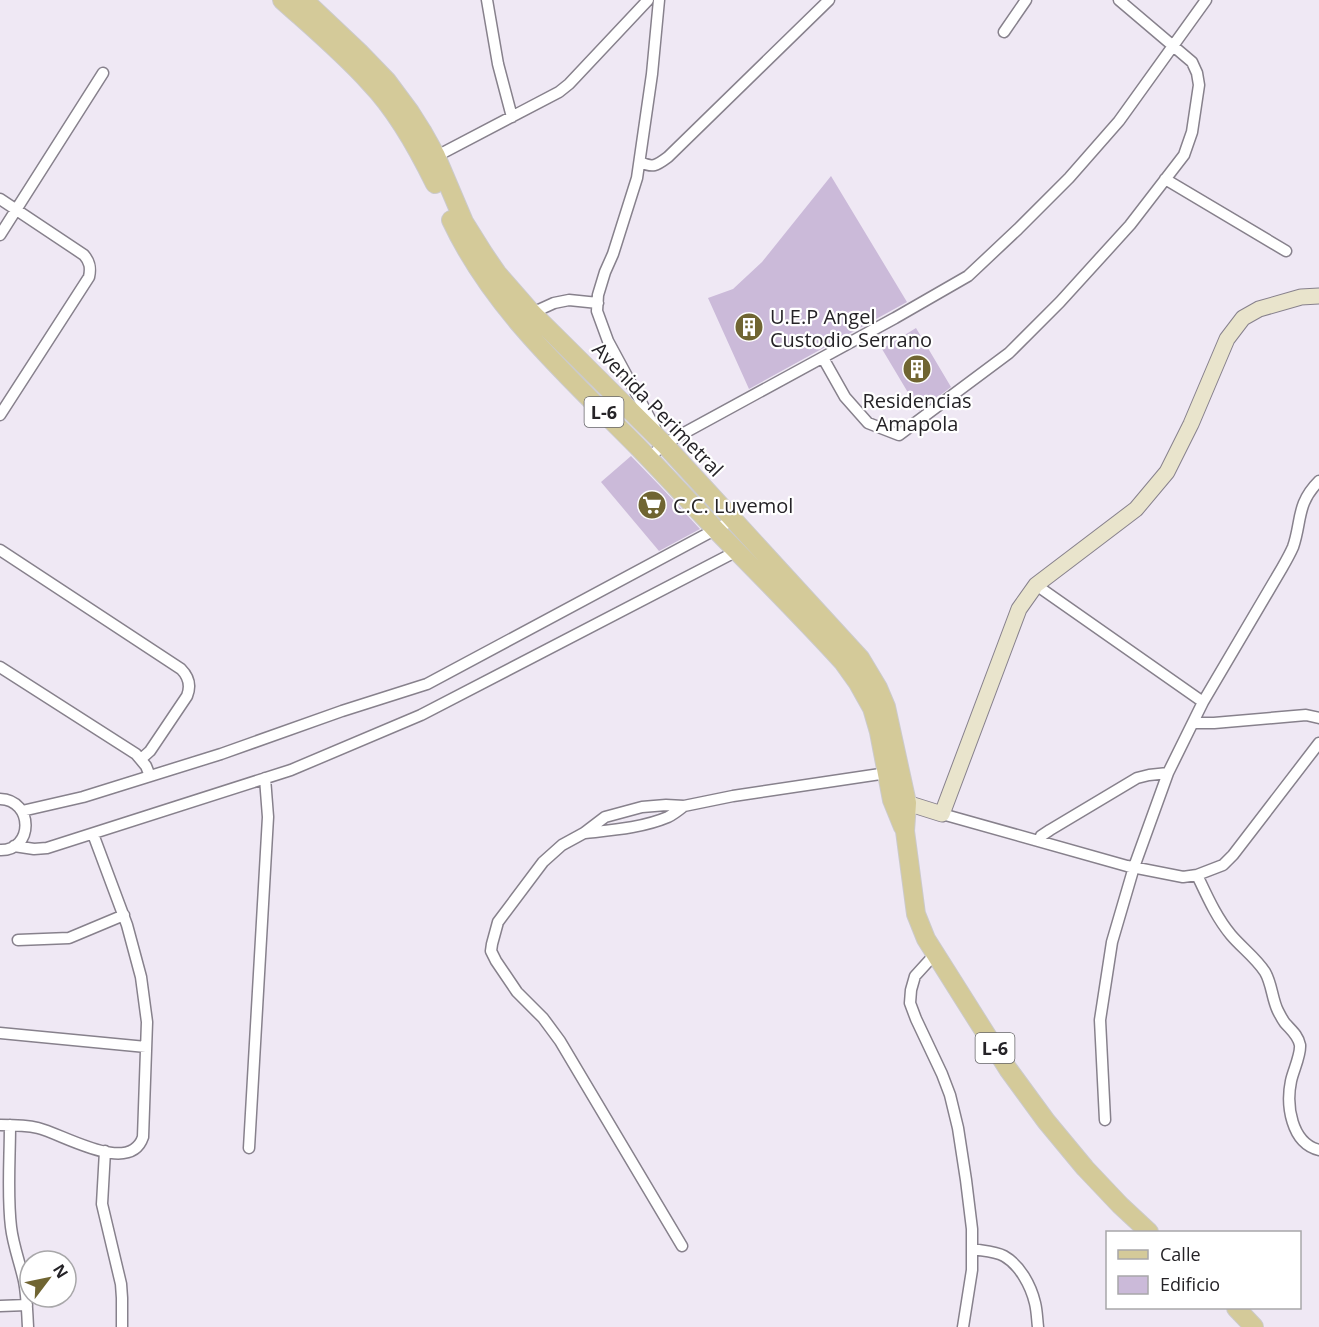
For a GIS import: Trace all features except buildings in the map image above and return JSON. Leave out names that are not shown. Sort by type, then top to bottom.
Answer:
[{"type":"main road","name":"Avenida Perimetral","points":[[282,0],[323,36],[371,84],[430,159],[464,222],[497,273],[532,313],[664,444],[860,658],[879,688],[886,707],[916,914],[935,954]]},
{"type":"main road","name":"Avenida Perimetral","points":[[304,0],[387,81],[422,131],[430,159],[464,246],[514,318],[843,662],[872,708],[887,773],[900,801]]},
{"type":"main road","name":"L-6","points":[[935,954],[1008,1069],[1046,1122],[1085,1168],[1147,1231]]},
{"type":"main road","points":[[1237,1309],[1254,1327]]},
{"type":"street","points":[[487,0],[498,64],[512,117]]},
{"type":"street","points":[[430,159],[559,92],[648,0]]},
{"type":"street","points":[[659,0],[652,74],[637,178],[598,295],[597,311],[608,341],[664,444]]},
{"type":"street","points":[[640,162],[650,166],[668,157],[829,0]]},
{"type":"street","points":[[1004,32],[1026,0]]},
{"type":"street","points":[[823,358],[845,397],[868,423],[899,435],[1009,353],[1130,225],[1184,155],[1192,132],[1199,85],[1192,62],[1119,0]]},
{"type":"street","points":[[649,458],[664,444],[896,318],[968,276],[1069,178],[1119,121],[1206,0]]},
{"type":"street","points":[[0,235],[103,73]]},
{"type":"street","points":[[1165,179],[1286,251]]},
{"type":"street","points":[[0,199],[84,255],[91,268],[89,277],[0,415]]},
{"type":"street","points":[[942,814],[1019,609],[1036,585],[1136,509],[1167,472],[1191,424],[1227,339],[1243,318],[1259,309],[1301,297],[1319,296]]},
{"type":"street","points":[[532,313],[554,303],[568,300],[598,303]]},
{"type":"street","points":[[1105,1120],[1100,1020],[1112,942],[1134,867],[1168,773],[1203,702],[1282,568],[1293,546],[1302,506],[1319,481]]},
{"type":"street","points":[[22,811],[83,797],[150,776],[427,684],[733,520]]},
{"type":"street","points":[[5,851],[47,848],[291,770],[421,715],[753,543]]},
{"type":"street","points":[[0,550],[185,673],[189,687],[187,696],[150,751],[141,759]]},
{"type":"street","points":[[1036,585],[1203,702]]},
{"type":"street","points":[[0,667],[136,754],[150,776]]},
{"type":"street","points":[[1193,723],[1306,715],[1319,718]]},
{"type":"street","points":[[900,801],[1134,867],[1183,877],[1197,875],[1223,865],[1319,743]]},
{"type":"street","points":[[682,1246],[560,1041],[543,1018],[516,992],[502,971],[491,951],[498,922],[543,862],[557,849],[605,818],[642,807],[684,806],[734,796],[887,773]]},
{"type":"street","points":[[1039,841],[1041,836],[1050,830],[1137,778],[1168,773]]},
{"type":"street","points":[[249,1148],[268,817],[265,778]]},
{"type":"street","points":[[2,797],[15,804],[22,811],[26,820],[26,830],[21,839],[5,851]]},
{"type":"street","points":[[584,833],[649,822],[670,816],[684,806]]},
{"type":"street","points":[[18,1258],[5,1214],[5,1125],[36,1128],[87,1147],[114,1154],[128,1153],[135,1149],[141,1142],[143,1132],[147,1022],[141,978],[124,915],[93,834]]},
{"type":"street","points":[[1197,875],[1213,910],[1230,934],[1263,970],[1270,984],[1276,1008],[1298,1041],[1300,1049],[1290,1083],[1291,1115],[1303,1142],[1319,1150]]},
{"type":"street","points":[[18,940],[69,938],[124,915]]},
{"type":"street","points":[[935,954],[915,976],[910,990],[910,1003],[942,1074],[958,1128],[972,1229],[972,1270],[963,1327]]},
{"type":"street","points":[[0,1033],[146,1047]]},
{"type":"street","points":[[105,1151],[102,1204],[121,1284],[122,1327]]},
{"type":"street","points":[[972,1249],[991,1252],[1014,1263],[1024,1275],[1035,1302],[1038,1327]]},
{"type":"street","points":[[0,1306],[18,1305]]},
{"type":"street","points":[[27,1309],[28,1327]]},
{"type":"place","name":"U.E.P Angel Custodio Serrano","points":[[749,327]]},
{"type":"place","name":"Residencias Amapola","points":[[917,369]]},
{"type":"place","name":"C.C. Luvemol","points":[[652,505]]}]
